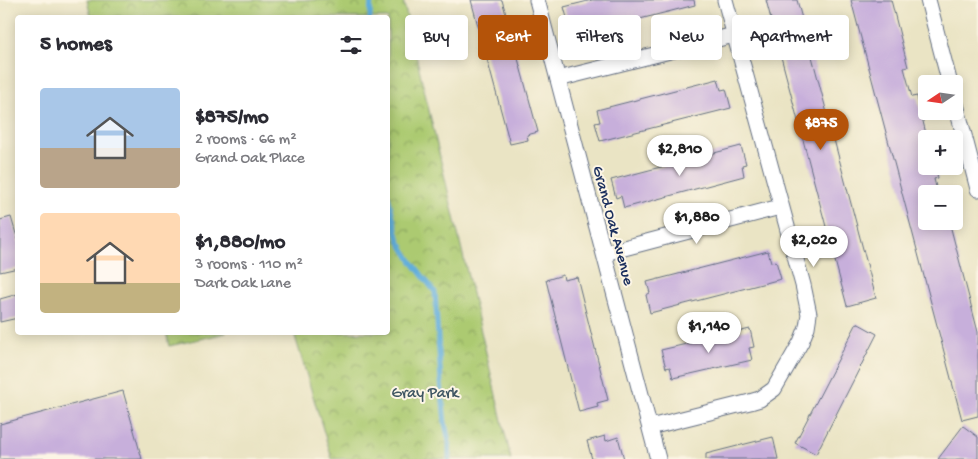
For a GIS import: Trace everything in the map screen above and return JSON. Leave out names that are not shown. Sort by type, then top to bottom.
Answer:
[{"type":"street","name":"Grand Oak Avenue","points":[[537,0],[658,459]]},
{"type":"street","points":[[725,0],[732,26]]},
{"type":"street","points":[[928,0],[948,75]]},
{"type":"street","points":[[558,79],[732,35]]},
{"type":"street","points":[[650,427],[760,399],[774,389],[788,368],[801,342],[809,314],[803,285],[741,60]]},
{"type":"street","points":[[960,120],[978,189]]},
{"type":"street","points":[[605,253],[780,207]]},
{"type":"green space","name":"Gray Park","points":[[87,0],[403,0],[407,15],[405,15],[405,60],[417,60],[511,459],[332,459],[295,335],[390,335],[390,15],[91,15]]},
{"type":"green space","points":[[167,335],[217,335],[169,346]]},
{"type":"building","points":[[471,0],[502,0],[506,15],[478,15],[478,26]]},
{"type":"building","points":[[592,0],[694,0],[695,5],[641,19],[641,15],[566,15],[564,7]]},
{"type":"building","points":[[766,0],[797,0],[801,15],[770,15]]},
{"type":"building","points":[[851,0],[891,0],[908,67],[904,68],[912,97],[917,96],[918,120],[923,120],[925,130],[918,130],[918,175],[937,175],[938,178],[934,179],[936,185],[918,185],[918,230],[951,230],[978,332],[978,416],[962,420]]},
{"type":"building","points":[[487,60],[518,60],[538,132],[527,135],[528,140],[510,144]]},
{"type":"building","points":[[782,60],[813,60],[876,298],[847,306]]},
{"type":"building","points":[[718,79],[721,90],[726,89],[731,108],[600,141],[595,123],[600,122],[597,110]]},
{"type":"building","points":[[741,146],[746,164],[742,165],[744,176],[624,208],[621,196],[616,198],[611,180]]},
{"type":"building","points":[[11,217],[15,231],[15,269],[0,272],[0,220]]},
{"type":"building","points":[[768,251],[771,262],[776,261],[781,279],[650,313],[646,295],[650,293],[647,282]]},
{"type":"building","points":[[563,275],[564,280],[577,277],[608,400],[597,403],[598,407],[579,412],[546,280]]},
{"type":"building","points":[[15,295],[15,319],[0,322],[0,299]]},
{"type":"building","points":[[857,323],[877,334],[816,454],[795,443]]},
{"type":"building","points":[[750,329],[754,347],[749,348],[752,360],[673,378],[670,367],[666,368],[661,350]]},
{"type":"building","points":[[123,391],[142,459],[0,459],[0,424]]},
{"type":"building","points":[[963,426],[978,437],[978,459],[938,459]]},
{"type":"building","points":[[605,436],[606,441],[618,437],[624,459],[592,459],[587,441]]},
{"type":"building","points":[[773,437],[778,459],[706,459],[706,454]]},
{"type":"waterway","points":[[370,15],[371,0]]},
{"type":"waterway","points":[[390,204],[399,241],[435,292],[441,382],[449,442],[449,459]]}]
